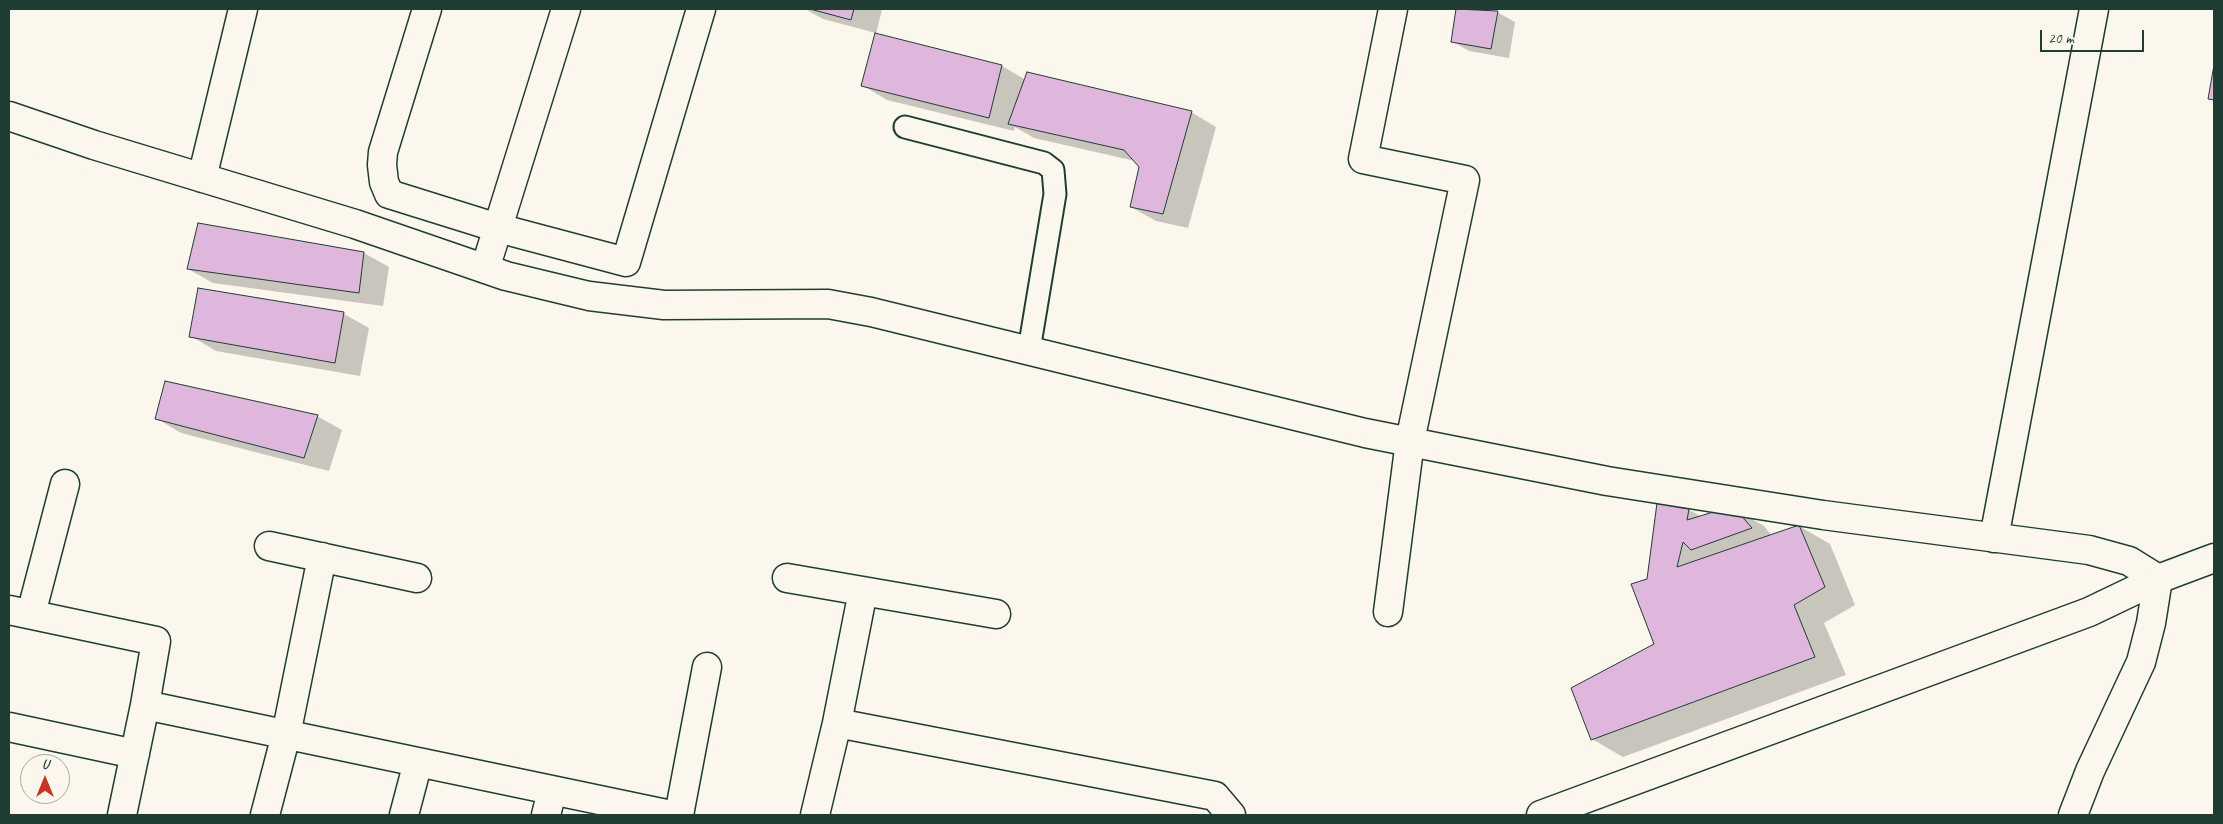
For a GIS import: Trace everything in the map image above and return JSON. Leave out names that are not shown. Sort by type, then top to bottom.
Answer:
[{"type":"street","points":[[202,178],[243,9]]},
{"type":"street","points":[[427,9],[383,152],[384,182],[389,194],[498,228],[626,262],[701,9]]},
{"type":"street","points":[[485,268],[566,9]]},
{"type":"street","points":[[1388,612],[1410,441],[1465,180],[1363,159],[1393,9]]},
{"type":"street","points":[[1994,538],[2094,9]]},
{"type":"street","points":[[9,116],[202,178],[355,224],[506,276],[589,296],[664,305],[828,304],[871,312],[1366,433],[1607,481],[1824,514],[2089,550],[2129,561],[2158,578]]},
{"type":"street","points":[[65,484],[20,612],[156,641],[122,815]]},
{"type":"street","points":[[269,546],[417,578]]},
{"type":"street","points":[[265,815],[286,735],[322,557]]},
{"type":"street","points":[[1541,815],[2089,612],[2158,578],[2214,558]]},
{"type":"street","points":[[787,578],[996,614]]},
{"type":"street","points":[[2074,815],[2090,771],[2140,662],[2151,623],[2158,578]]},
{"type":"street","points":[[815,815],[837,722],[863,591]]},
{"type":"street","points":[[679,815],[707,667]]},
{"type":"street","points":[[145,705],[418,762],[549,803],[671,815]]},
{"type":"street","points":[[837,722],[1215,796],[1231,815]]},
{"type":"street","points":[[9,727],[135,754]]},
{"type":"street","points":[[404,815],[418,762]]},
{"type":"lane","points":[[905,127],[1044,163],[1053,170],[1055,194],[1029,350]]},
{"type":"building","points":[[810,9],[854,9],[851,20]]},
{"type":"building","points":[[1456,9],[1498,11],[1491,49],[1451,42]]},
{"type":"building","points":[[875,33],[1002,65],[989,118],[861,86]]},
{"type":"building","points":[[2214,65],[2214,100],[2208,99]]},
{"type":"building","points":[[1027,72],[1192,111],[1163,214],[1130,207],[1139,167],[1124,150],[1008,124]]},
{"type":"building","points":[[198,223],[364,252],[359,293],[187,269]]},
{"type":"building","points":[[198,288],[344,312],[335,363],[189,337]]},
{"type":"building","points":[[165,381],[318,415],[304,458],[155,419]]},
{"type":"building","points":[[1657,503],[1689,509],[1687,520],[1733,506],[1752,528],[1691,550],[1683,542],[1677,567],[1799,525],[1825,587],[1794,605],[1815,657],[1591,740],[1571,688],[1654,644],[1631,584],[1647,579]]}]
